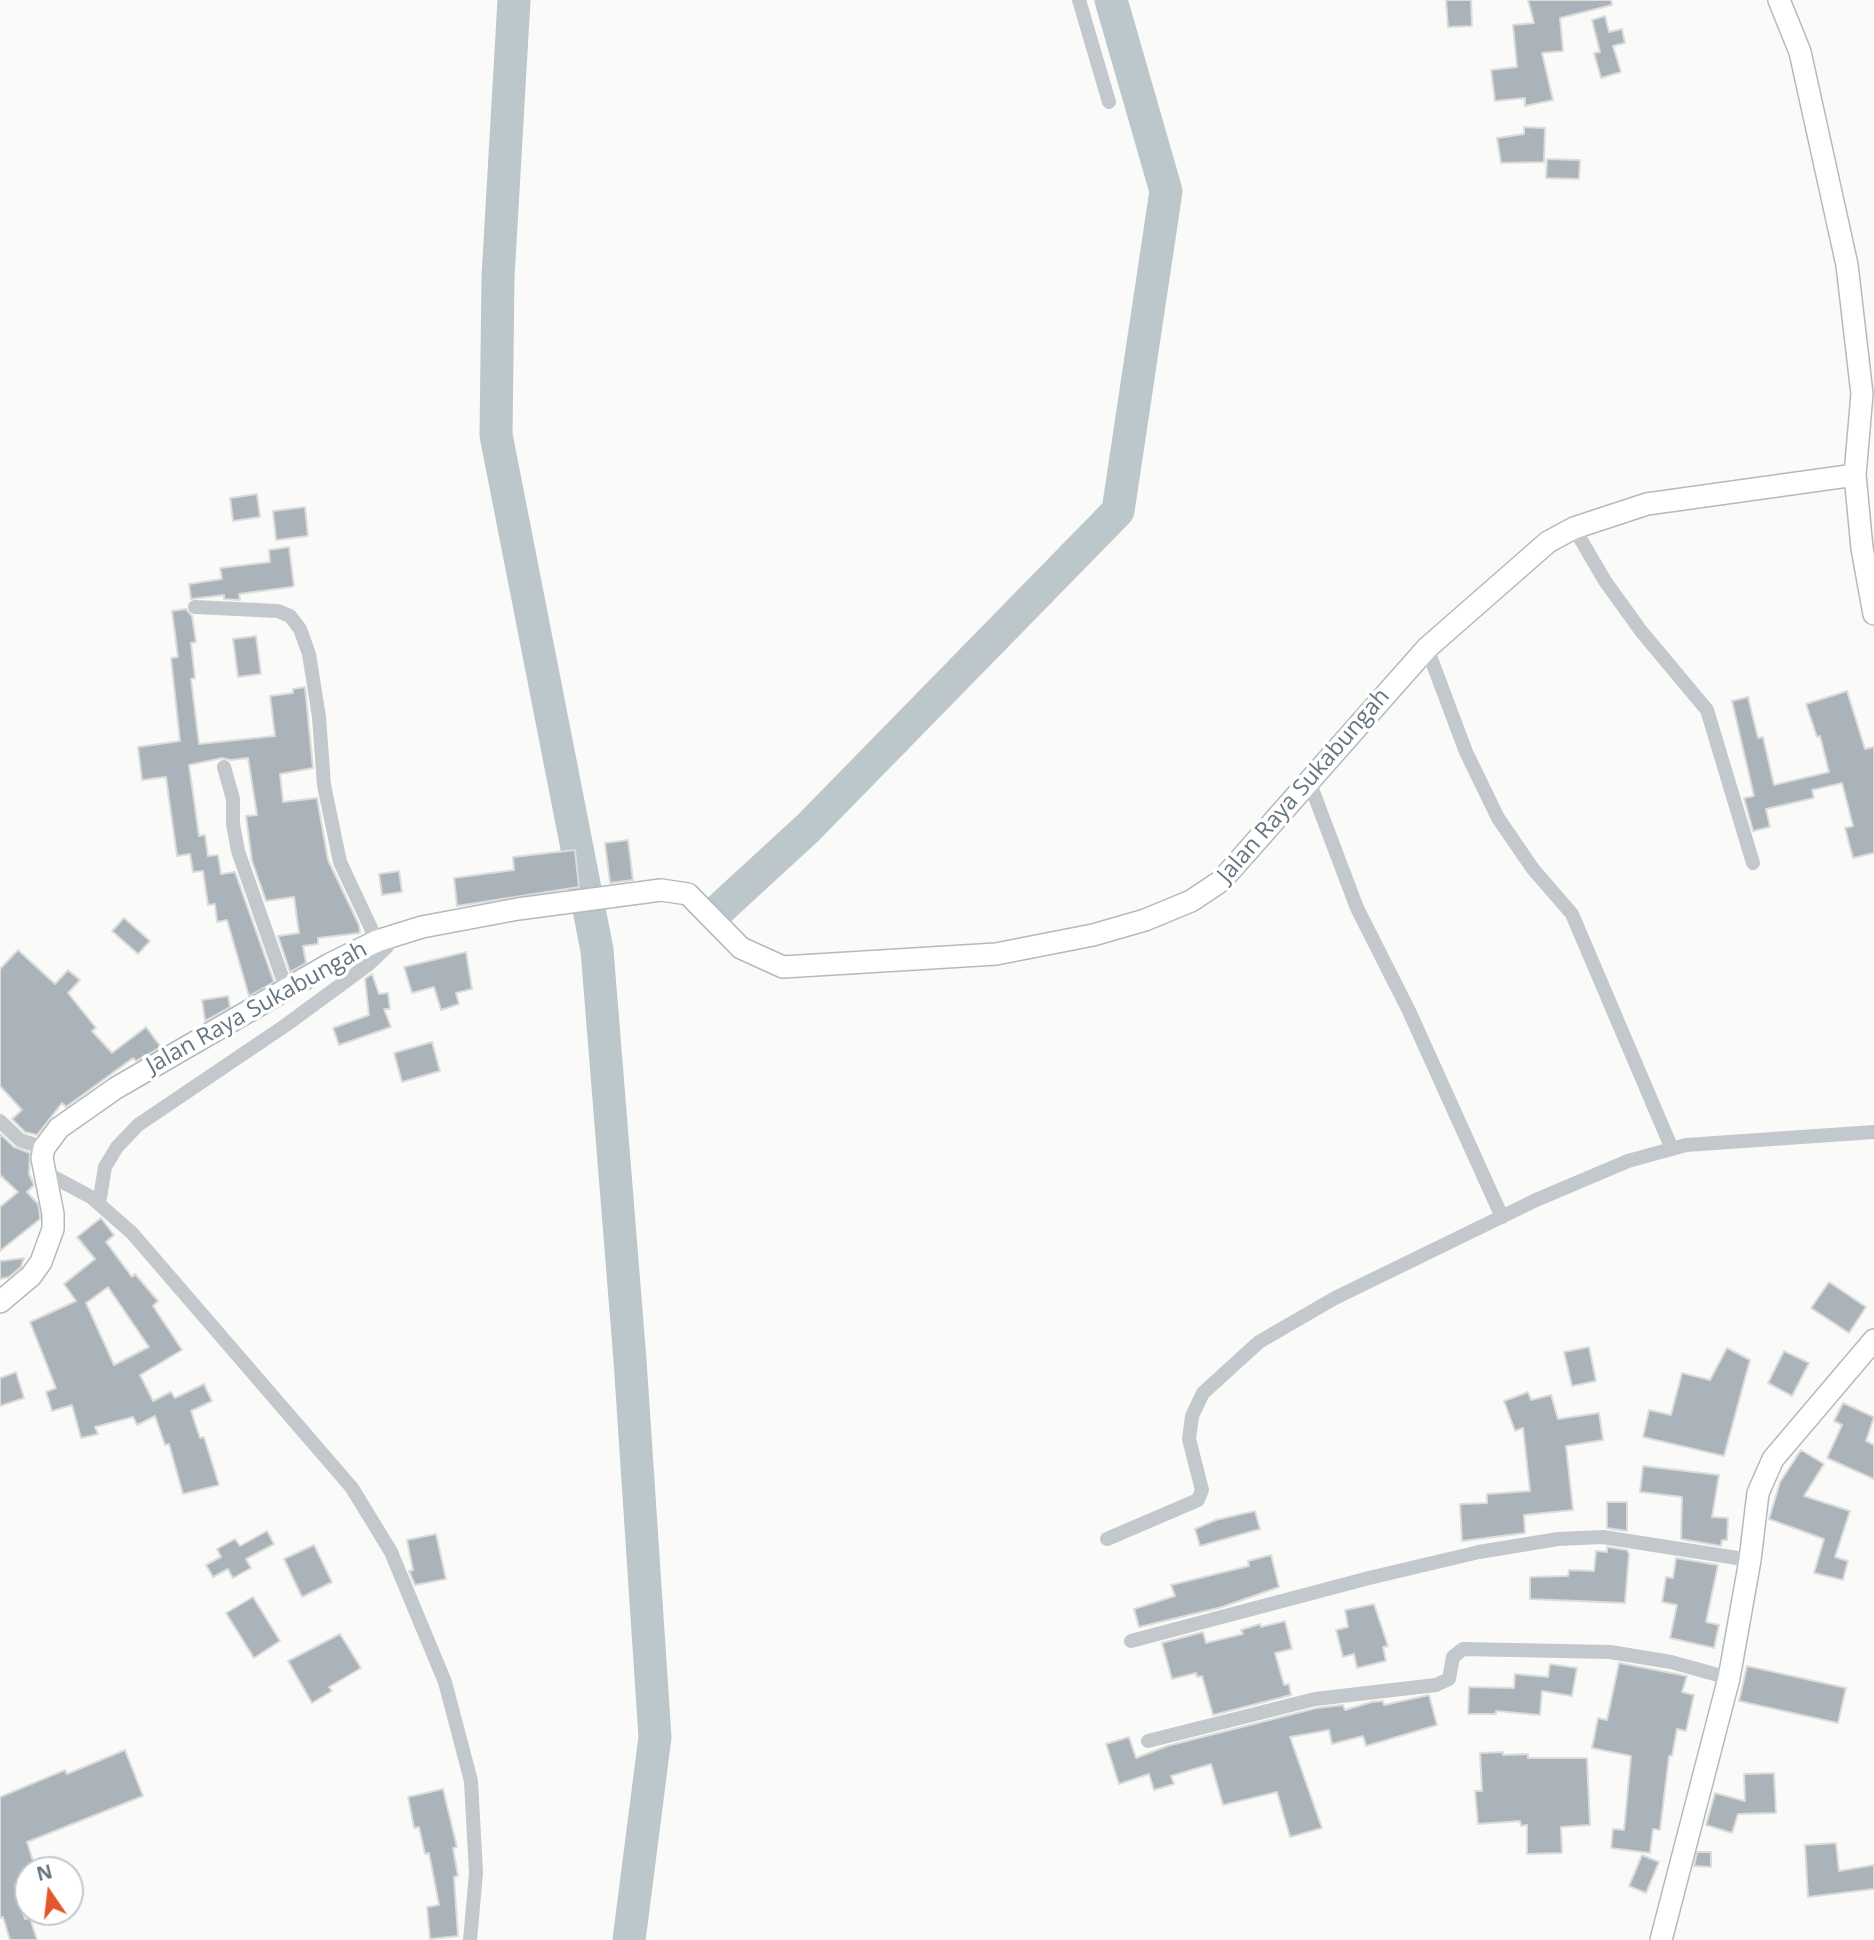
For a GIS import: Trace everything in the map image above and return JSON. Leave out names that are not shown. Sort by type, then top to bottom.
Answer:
[{"type":"street","points":[[1079,0],[1109,102]]},
{"type":"street","points":[[1779,0],[1800,52],[1847,265],[1862,394],[1856,475],[1862,548],[1874,614]]},
{"type":"street","name":"Jalan Raya Sukabungah","points":[[44,1148],[68,1120],[116,1088],[381,939],[518,909],[675,890],[688,894],[741,948],[783,967],[996,954],[1034,948],[1145,919],[1209,891],[1222,881],[1427,648],[1538,550],[1574,528],[1647,504],[1856,475]]},
{"type":"street","points":[[1574,528],[1605,580],[1641,631],[1707,710],[1754,863]]},
{"type":"street","points":[[99,1204],[105,1167],[117,1147],[138,1125],[286,1025],[369,964],[387,947],[340,862],[324,785],[319,717],[309,654],[300,629],[290,616],[278,611],[195,607]]},
{"type":"street","points":[[1427,648],[1466,752],[1498,818],[1533,869],[1572,914],[1672,1149]]},
{"type":"street","points":[[225,767],[233,799],[233,824],[238,851],[287,991]]},
{"type":"street","points":[[1309,781],[1357,908],[1409,1011],[1502,1217]]},
{"type":"street","points":[[0,1121],[20,1140],[44,1148],[44,1172],[53,1214],[53,1229],[41,1262],[31,1276],[0,1302]]},
{"type":"street","points":[[1107,1539],[1201,1497],[1200,1480],[1189,1439],[1192,1416],[1203,1393],[1259,1342],[1335,1298],[1502,1217],[1628,1161],[1672,1149],[1713,1143],[1874,1132]]},
{"type":"street","points":[[44,1172],[75,1186],[132,1233],[323,1458],[352,1488],[391,1552],[445,1682],[471,1781],[476,1873],[470,1940]]},
{"type":"street","points":[[1661,1940],[1729,1678],[1750,1560],[1758,1493],[1773,1459],[1874,1340]]},
{"type":"street","points":[[1130,1641],[1381,1575],[1479,1552],[1558,1539],[1603,1537],[1750,1560]]},
{"type":"street","points":[[1148,1741],[1315,1699],[1436,1685],[1449,1679],[1453,1657],[1463,1649],[1610,1652],[1671,1662],[1729,1678]]},
{"type":"building","points":[[1446,0],[1471,0],[1472,26],[1448,27]]},
{"type":"building","points":[[1528,0],[1611,0],[1612,5],[1560,18],[1563,51],[1542,53],[1553,100],[1525,106],[1525,98],[1495,101],[1491,70],[1517,67],[1513,25],[1534,23]]},
{"type":"building","points":[[1605,16],[1609,32],[1622,29],[1625,43],[1613,46],[1621,72],[1601,78],[1594,53],[1600,52],[1592,20]]},
{"type":"building","points":[[1524,127],[1545,128],[1544,162],[1501,163],[1497,138],[1524,134]]},
{"type":"building","points":[[1547,159],[1580,160],[1579,179],[1546,178]]},
{"type":"building","points":[[257,494],[260,517],[233,521],[230,498]]},
{"type":"building","points":[[305,507],[308,536],[276,540],[273,511]]},
{"type":"building","points":[[289,547],[294,586],[239,594],[240,600],[224,599],[224,595],[191,599],[189,584],[222,579],[220,568],[270,562],[269,550]]},
{"type":"building","points":[[186,609],[192,616],[196,642],[191,643],[195,678],[191,679],[199,744],[275,736],[270,696],[293,693],[293,689],[305,687],[313,768],[280,774],[283,802],[317,798],[328,860],[359,925],[360,933],[318,938],[318,944],[303,946],[306,963],[290,972],[278,936],[299,933],[294,897],[266,901],[252,861],[246,816],[257,815],[248,758],[222,758],[189,765],[199,836],[205,835],[208,856],[218,855],[221,874],[235,872],[274,982],[249,996],[227,920],[217,922],[215,904],[208,905],[203,871],[193,872],[190,854],[177,856],[166,777],[142,780],[138,747],[180,741],[171,658],[178,657],[172,611]]},
{"type":"building","points":[[256,636],[261,674],[238,677],[233,639]]},
{"type":"building","points":[[1847,691],[1865,749],[1874,747],[1874,853],[1853,858],[1845,828],[1853,826],[1842,783],[1812,790],[1814,798],[1766,809],[1770,827],[1753,831],[1744,798],[1754,796],[1732,701],[1748,697],[1758,738],[1763,737],[1774,785],[1829,772],[1820,736],[1817,737],[1806,704]]},
{"type":"building","points":[[628,840],[633,880],[610,883],[605,843]]},
{"type":"building","points":[[575,850],[579,887],[457,906],[454,878],[514,870],[513,857]]},
{"type":"building","points":[[399,871],[402,892],[382,895],[379,874]]},
{"type":"building","points":[[124,918],[150,941],[138,954],[112,931]]},
{"type":"building","points":[[18,950],[55,984],[68,970],[80,980],[68,993],[96,1028],[92,1031],[112,1053],[146,1027],[161,1047],[136,1061],[133,1058],[66,1107],[62,1103],[37,1135],[25,1132],[12,1119],[22,1110],[0,1086],[0,969]]},
{"type":"building","points":[[466,952],[472,989],[456,993],[459,1004],[441,1010],[434,987],[412,993],[404,967]]},
{"type":"building","points":[[372,974],[379,994],[388,993],[390,1009],[384,1009],[391,1027],[339,1045],[333,1028],[369,1015],[365,979]]},
{"type":"building","points":[[228,996],[230,1007],[205,1021],[202,1000]]},
{"type":"building","points":[[432,1042],[440,1071],[402,1082],[394,1053]]},
{"type":"building","points":[[0,1134],[14,1147],[30,1153],[29,1174],[34,1185],[27,1192],[38,1204],[40,1219],[0,1251],[0,1207],[18,1192],[0,1175]]},
{"type":"building","points":[[101,1218],[114,1235],[106,1242],[132,1277],[135,1274],[158,1301],[153,1306],[182,1350],[140,1375],[153,1401],[171,1392],[175,1398],[204,1384],[212,1401],[191,1411],[200,1438],[204,1437],[219,1485],[183,1494],[169,1444],[165,1445],[155,1416],[137,1425],[133,1417],[95,1427],[98,1434],[81,1438],[72,1405],[52,1411],[46,1392],[56,1388],[30,1322],[76,1301],[64,1284],[95,1259],[77,1237]],"holes":[[[108,1287],[149,1347],[114,1365],[86,1303]]]},
{"type":"building","points":[[24,1258],[21,1267],[9,1277],[0,1279],[0,1261]]},
{"type":"building","points":[[1829,1282],[1866,1307],[1849,1333],[1811,1308]]},
{"type":"building","points":[[1589,1347],[1596,1381],[1572,1386],[1564,1352]]},
{"type":"building","points":[[1727,1348],[1750,1360],[1724,1456],[1643,1437],[1649,1410],[1671,1415],[1682,1373],[1710,1380]]},
{"type":"building","points":[[1784,1351],[1809,1363],[1792,1396],[1768,1383]]},
{"type":"building","points":[[16,1372],[24,1398],[0,1406],[0,1378]]},
{"type":"building","points":[[1528,1392],[1531,1400],[1551,1395],[1558,1419],[1599,1413],[1603,1440],[1566,1446],[1573,1510],[1524,1515],[1525,1533],[1462,1541],[1460,1504],[1487,1503],[1487,1494],[1530,1491],[1523,1428],[1515,1431],[1504,1401]]},
{"type":"building","points":[[1843,1403],[1874,1417],[1866,1441],[1874,1445],[1874,1479],[1827,1458],[1842,1425],[1834,1421]]},
{"type":"building","points":[[1801,1450],[1824,1464],[1804,1496],[1850,1511],[1835,1557],[1848,1561],[1843,1580],[1814,1573],[1824,1539],[1769,1519],[1780,1482]]},
{"type":"building","points":[[1643,1466],[1719,1475],[1712,1517],[1728,1518],[1727,1540],[1722,1540],[1721,1546],[1681,1539],[1682,1497],[1640,1492]]},
{"type":"building","points":[[1607,1502],[1627,1502],[1627,1531],[1607,1528]]},
{"type":"building","points":[[1255,1511],[1260,1529],[1200,1546],[1195,1529],[1216,1520]]},
{"type":"building","points":[[267,1531],[274,1544],[246,1559],[251,1568],[233,1578],[228,1569],[213,1577],[206,1565],[221,1557],[217,1549],[235,1539],[240,1546]]},
{"type":"building","points":[[436,1534],[446,1579],[415,1585],[409,1571],[413,1570],[407,1540]]},
{"type":"building","points":[[314,1545],[332,1582],[302,1597],[284,1559]]},
{"type":"building","points":[[1607,1547],[1627,1550],[1629,1554],[1625,1603],[1530,1599],[1530,1577],[1568,1576],[1569,1570],[1594,1571],[1596,1551],[1607,1552]]},
{"type":"building","points":[[1271,1555],[1279,1587],[1222,1607],[1139,1627],[1134,1609],[1175,1596],[1171,1585],[1249,1566],[1248,1561]]},
{"type":"building","points":[[1676,1558],[1718,1565],[1706,1622],[1719,1625],[1714,1648],[1670,1638],[1677,1605],[1662,1602],[1666,1577],[1673,1578]]},
{"type":"building","points":[[253,1597],[280,1641],[254,1658],[226,1613]]},
{"type":"building","points":[[1374,1604],[1388,1646],[1383,1647],[1386,1661],[1357,1668],[1354,1654],[1343,1657],[1336,1630],[1348,1627],[1345,1610]]},
{"type":"building","points":[[1285,1621],[1292,1649],[1275,1653],[1284,1685],[1289,1684],[1291,1695],[1213,1715],[1202,1676],[1197,1677],[1196,1673],[1172,1679],[1162,1643],[1203,1632],[1206,1643],[1243,1634],[1241,1630],[1260,1624],[1261,1627]]},
{"type":"building","points":[[340,1634],[361,1668],[329,1687],[332,1691],[312,1703],[288,1661]]},
{"type":"building","points":[[1619,1663],[1687,1676],[1682,1692],[1694,1695],[1686,1731],[1677,1729],[1672,1756],[1669,1756],[1660,1830],[1653,1829],[1650,1853],[1611,1848],[1613,1829],[1624,1830],[1631,1756],[1592,1748],[1598,1718],[1607,1720]]},
{"type":"building","points":[[1550,1664],[1577,1668],[1572,1696],[1542,1691],[1540,1715],[1496,1711],[1496,1714],[1468,1714],[1469,1687],[1514,1688],[1515,1674],[1548,1677]]},
{"type":"building","points":[[1747,1666],[1846,1688],[1838,1723],[1739,1701]]},
{"type":"building","points":[[1429,1695],[1437,1725],[1366,1746],[1363,1736],[1332,1744],[1329,1730],[1290,1737],[1322,1828],[1290,1837],[1277,1792],[1223,1805],[1211,1764],[1171,1776],[1174,1784],[1154,1790],[1149,1774],[1119,1784],[1106,1744],[1129,1737],[1136,1758],[1167,1746],[1317,1708],[1343,1705],[1345,1710],[1372,1702],[1383,1701],[1384,1705]]},
{"type":"building","points":[[125,1750],[143,1796],[27,1842],[32,1856],[14,1856],[14,1926],[33,1926],[37,1940],[10,1940],[3,1917],[0,1918],[0,1797],[65,1770],[67,1774]]},
{"type":"building","points":[[1503,1752],[1503,1755],[1528,1754],[1528,1758],[1587,1758],[1590,1825],[1561,1827],[1562,1853],[1527,1854],[1527,1825],[1521,1826],[1520,1821],[1478,1824],[1475,1791],[1482,1791],[1480,1753]]},
{"type":"building","points":[[1774,1773],[1776,1813],[1738,1814],[1732,1833],[1706,1825],[1715,1793],[1745,1801],[1744,1774]]},
{"type":"building","points":[[443,1789],[457,1847],[453,1848],[458,1876],[454,1877],[458,1936],[430,1939],[427,1907],[439,1905],[429,1853],[425,1854],[419,1827],[414,1828],[408,1797]]},
{"type":"building","points":[[1836,1843],[1839,1871],[1874,1865],[1874,1889],[1808,1897],[1805,1845]]},
{"type":"building","points":[[1697,1852],[1711,1852],[1711,1867],[1694,1866]]},
{"type":"building","points":[[1642,1855],[1659,1862],[1646,1893],[1629,1886]]},
{"type":"waterway","points":[[514,0],[498,277],[496,435],[597,950],[630,1360],[655,1737],[629,1940]]},
{"type":"waterway","points":[[721,908],[808,828],[1118,511],[1166,191],[1111,0]]}]
